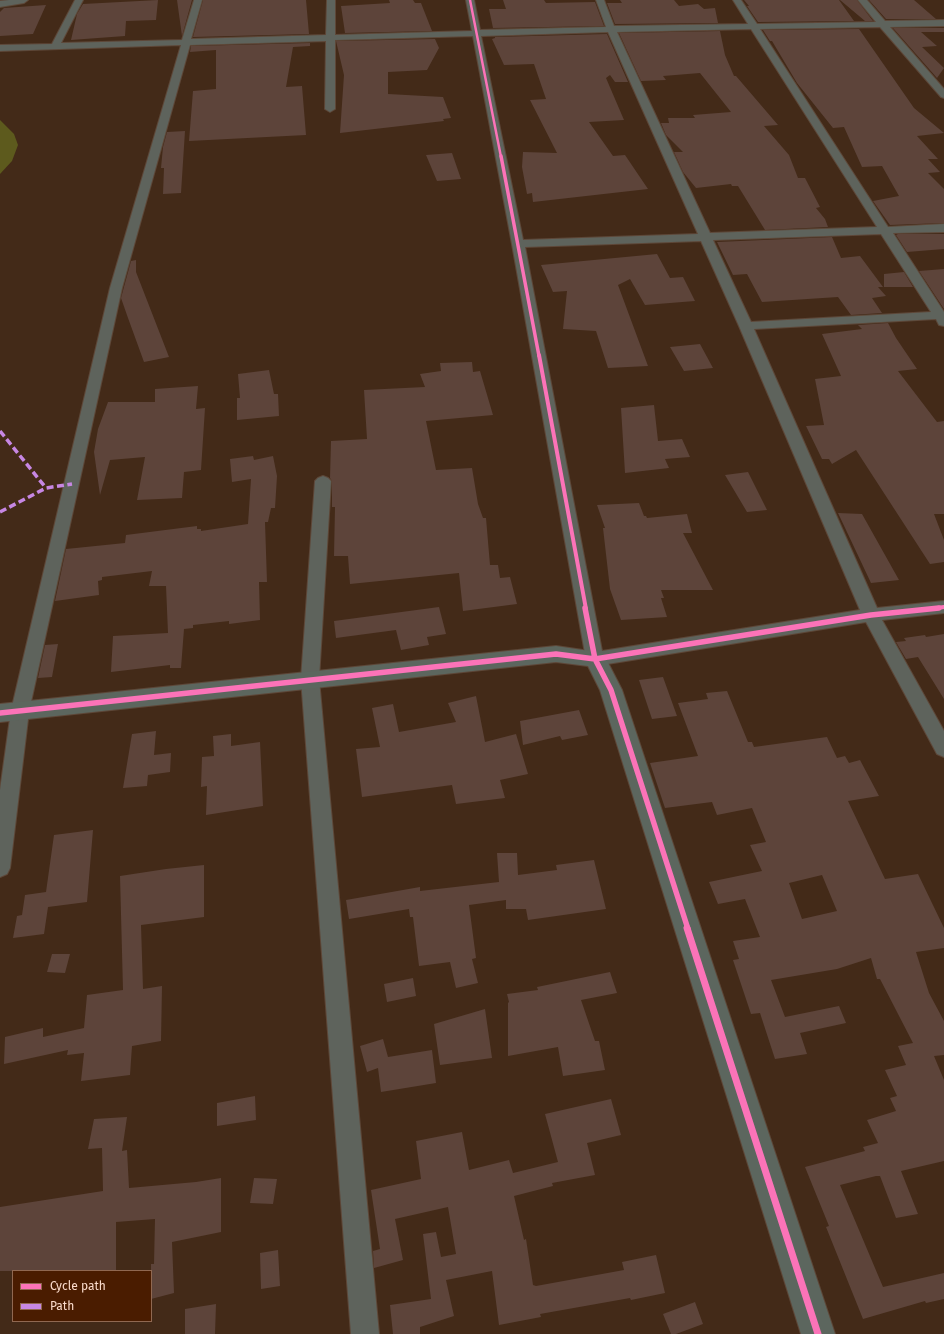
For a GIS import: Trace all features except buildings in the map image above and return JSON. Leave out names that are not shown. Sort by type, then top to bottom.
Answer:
[{"type":"street","points":[[0,4],[24,0]]},
{"type":"street","points":[[55,48],[79,0]]},
{"type":"street","points":[[0,868],[10,712],[116,288],[198,0]]},
{"type":"street","points":[[330,109],[331,0]]},
{"type":"street","points":[[470,0],[518,244],[595,659],[611,690],[818,1334]]},
{"type":"street","points":[[600,0],[611,29],[746,326],[871,615],[944,748]]},
{"type":"street","points":[[737,0],[756,27],[942,319]]},
{"type":"street","points":[[862,0],[944,95]]},
{"type":"street","points":[[0,48],[55,48],[186,42],[611,29],[944,23]]},
{"type":"street","points":[[518,244],[944,228]]},
{"type":"street","points":[[746,326],[942,319]]},
{"type":"street","points":[[323,481],[310,679],[365,1334]]},
{"type":"street","points":[[10,712],[556,654],[595,659],[871,615],[944,607]]},
{"type":"shaded area","points":[[0,120],[14,134],[18,145],[12,161],[0,174]]},
{"type":"marked path","points":[[0,431],[46,488]]},
{"type":"marked path","points":[[0,512],[46,488],[72,484]]},
{"type":"cycle path","points":[[470,0],[518,244],[595,659],[871,615],[944,607]]},
{"type":"cycle path","points":[[0,713],[556,654],[595,659],[611,690],[818,1334]]}]
